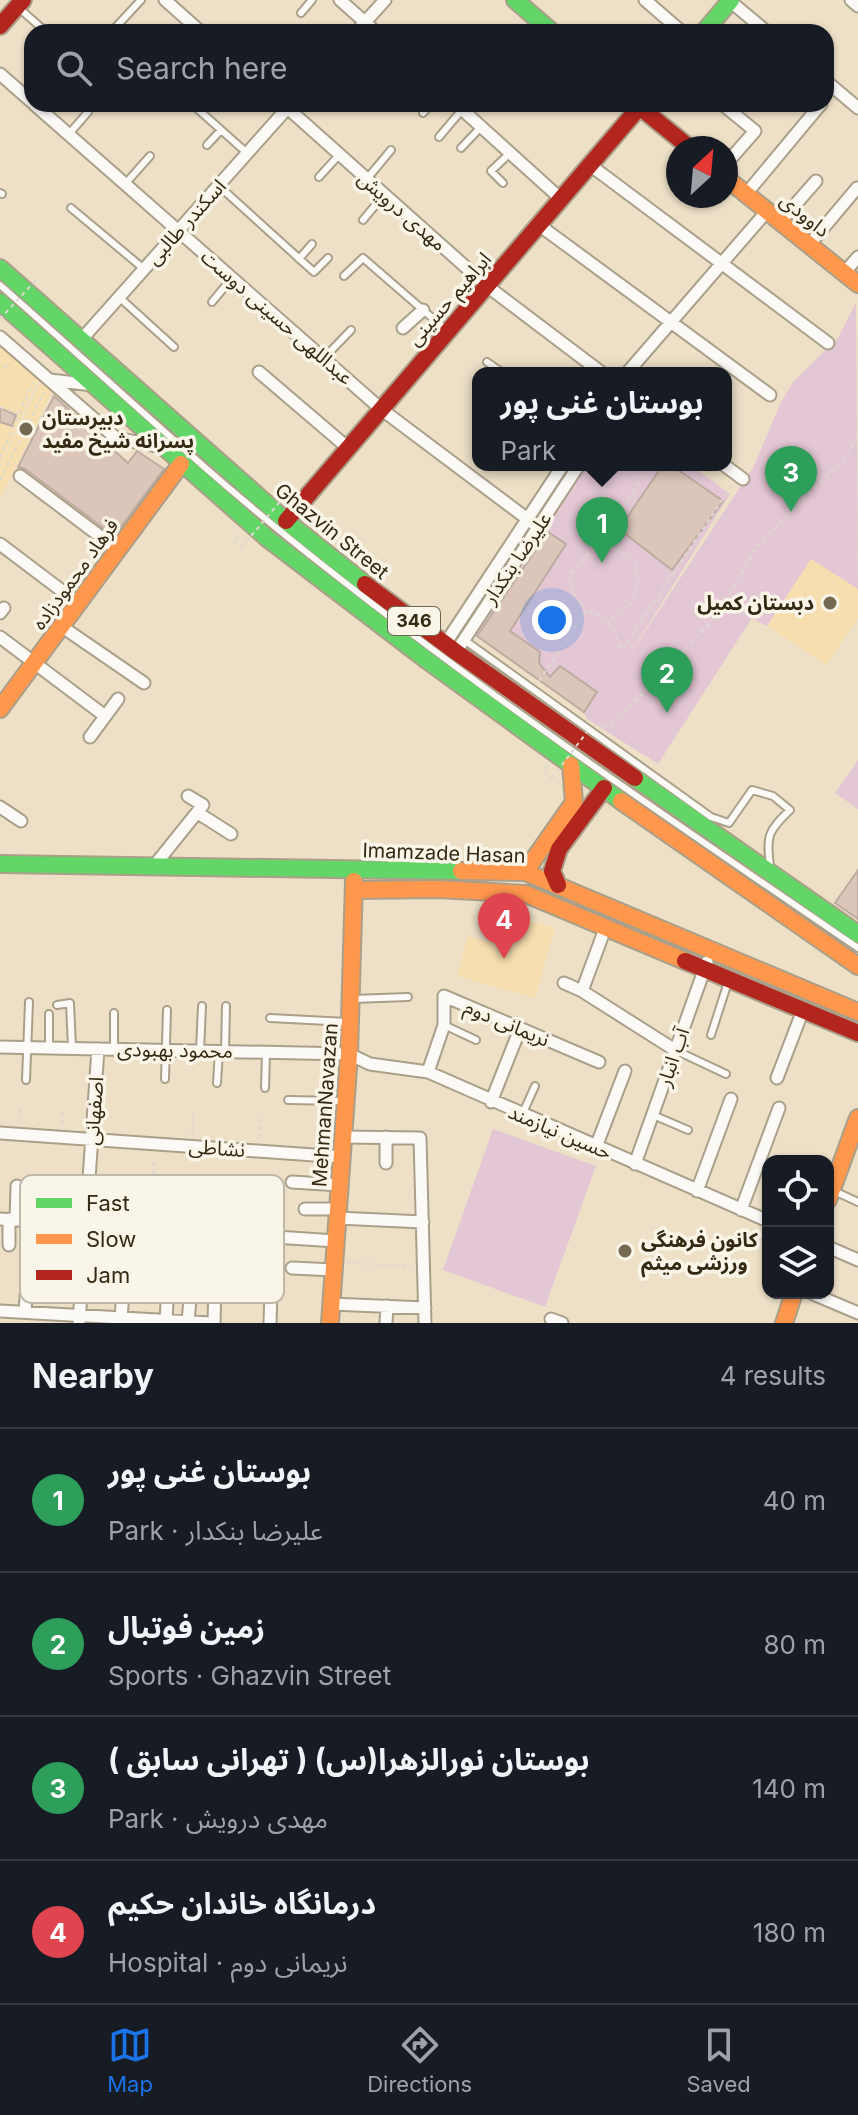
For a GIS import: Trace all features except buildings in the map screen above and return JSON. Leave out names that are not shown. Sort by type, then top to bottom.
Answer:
[{"type":"main road","points":[[515,0],[543,24]]},
{"type":"main road","points":[[710,24],[730,0]]},
{"type":"main road","points":[[0,26],[20,3]]},
{"type":"main road","name":"ابراهیم حسینی","points":[[286,521],[633,112]]},
{"type":"main road","points":[[647,112],[676,136]]},
{"type":"main road","name":"داوودی","points":[[738,188],[858,284]]},
{"type":"main road","name":"Ghazvin Street","points":[[0,268],[286,521],[858,934]]},
{"type":"main road","name":"346","points":[[0,302],[267,538],[571,765],[858,966]]},
{"type":"main road","name":"فرهاد محمودزاده","points":[[0,709],[181,464]]},
{"type":"main road","points":[[525,872],[574,802],[571,765]]},
{"type":"main road","points":[[558,885],[552,871],[559,849],[604,788]]},
{"type":"main road","name":"Imamzade Hasan","points":[[0,864],[525,872],[858,1012]]},
{"type":"main road","name":"MehmanNavazan","points":[[330,1323],[351,1022],[354,869]]},
{"type":"main road","name":"Imamzade Hasan","points":[[354,890],[508,891],[526,894],[858,1033]]},
{"type":"main road","points":[[834,1187],[852,1150],[858,1118]]},
{"type":"main road","points":[[784,1323],[792,1299]]},
{"type":"street","points":[[340,0],[365,22],[385,0]]},
{"type":"street","points":[[645,0],[673,24]]},
{"type":"street","points":[[730,0],[758,24]]},
{"type":"street","points":[[851,0],[858,6]]},
{"type":"street","points":[[168,1],[192,24]]},
{"type":"street","name":"عبداللهی حسینی دوست","points":[[0,74],[24,95]]},
{"type":"street","points":[[834,88],[858,108]]},
{"type":"street","name":"عبداللهی حسینی دوست","points":[[43,112],[381,409],[532,524]]},
{"type":"street","name":"اسکندر طالبی","points":[[81,340],[281,112]]},
{"type":"street","name":"مهدی درویش","points":[[294,112],[383,196],[487,286],[594,367]]},
{"type":"street","points":[[467,112],[561,199]]},
{"type":"street","points":[[732,112],[755,131],[738,150]]},
{"type":"street","points":[[746,194],[814,112]]},
{"type":"street","points":[[590,165],[828,343]]},
{"type":"street","points":[[632,367],[721,264],[816,181]]},
{"type":"street","points":[[809,245],[857,188]]},
{"type":"street","points":[[539,225],[732,367]]},
{"type":"street","points":[[844,273],[858,257]]},
{"type":"street","points":[[403,328],[423,310]]},
{"type":"street","points":[[0,337],[116,438],[163,447]]},
{"type":"street","points":[[732,367],[770,395]]},
{"type":"street","points":[[259,372],[348,448]]},
{"type":"street","points":[[50,380],[94,385]]},
{"type":"street","name":"علیرضا بنکدار","points":[[455,645],[532,524],[560,471]]},
{"type":"street","name":"علیرضا بنکدار","points":[[455,645],[532,524],[574,471]]},
{"type":"street","points":[[732,471],[741,477]]},
{"type":"street","points":[[20,476],[117,549]]},
{"type":"street","points":[[0,544],[78,603]]},
{"type":"street","points":[[61,626],[144,683]]},
{"type":"street","points":[[0,637],[105,716]]},
{"type":"street","points":[[90,737],[118,699]]},
{"type":"street","points":[[154,866],[203,805],[188,796]]},
{"type":"street","points":[[0,807],[21,821]]},
{"type":"street","points":[[198,813],[231,834]]},
{"type":"street","points":[[582,991],[606,926]]},
{"type":"street","name":"آب انبار","points":[[635,1164],[712,950]]},
{"type":"street","points":[[564,983],[582,991],[675,1050]]},
{"type":"street","name":"نریمانی دوم","points":[[428,1072],[444,1025],[444,996],[599,1062]]},
{"type":"street","points":[[777,1078],[803,1010]]},
{"type":"street","points":[[491,1102],[520,1029]]},
{"type":"street","name":"محمود بهبودی","points":[[0,1047],[349,1054]]},
{"type":"street","name":"اصفهانی","points":[[90,1175],[98,1049]]},
{"type":"street","name":"حسین نیازمند","points":[[349,1054],[370,1064],[428,1072],[762,1219]]},
{"type":"street","points":[[596,1147],[625,1071]]},
{"type":"street","points":[[697,1191],[731,1099]]},
{"type":"street","points":[[741,1210],[779,1108]]},
{"type":"street","name":"نشاطی","points":[[0,1133],[342,1157]]},
{"type":"street","points":[[343,1137],[420,1138],[425,1323]]},
{"type":"street","points":[[386,1137],[386,1163]]},
{"type":"street","points":[[292,1182],[340,1185]]},
{"type":"street","points":[[9,1245],[8,1219],[17,1186]]},
{"type":"street","points":[[305,1209],[423,1222]]},
{"type":"street","points":[[284,1238],[336,1241]]},
{"type":"street","points":[[834,1250],[858,1260]]},
{"type":"street","points":[[292,1268],[334,1266]]},
{"type":"street","points":[[825,1299],[858,1313]]},
{"type":"street","points":[[121,1318],[122,1303]]},
{"type":"street","points":[[176,1322],[184,1303]]},
{"type":"street","points":[[0,1311],[17,1316],[80,1320],[121,1318],[212,1323],[214,1303]]},
{"type":"street","points":[[270,1323],[271,1303]]},
{"type":"street","points":[[331,1304],[425,1308]]},
{"type":"street","points":[[386,1323],[387,1306]]},
{"type":"lane","points":[[119,24],[141,0]]},
{"type":"lane","points":[[301,13],[312,0]]},
{"type":"lane","points":[[20,3],[39,24]]},
{"type":"lane","points":[[69,134],[88,112]]},
{"type":"lane","points":[[201,112],[247,153]]},
{"type":"lane","points":[[439,137],[457,112]]},
{"type":"lane","points":[[461,148],[481,127]]},
{"type":"lane","points":[[207,145],[221,130]]},
{"type":"lane","points":[[366,180],[391,150]]},
{"type":"lane","points":[[503,183],[491,171],[510,153]]},
{"type":"lane","points":[[319,177],[339,155]]},
{"type":"lane","points":[[126,183],[150,156]]},
{"type":"lane","points":[[219,186],[314,272],[328,258]]},
{"type":"lane","points":[[363,220],[383,196]]},
{"type":"lane","points":[[71,208],[144,269]]},
{"type":"lane","points":[[299,259],[312,244]]},
{"type":"lane","points":[[344,276],[363,258],[448,331]]},
{"type":"lane","points":[[212,302],[232,278]]},
{"type":"lane","points":[[0,285],[256,511],[320,563],[602,773],[858,948]]},
{"type":"lane","points":[[119,297],[174,347]]},
{"type":"lane","points":[[323,359],[351,330]]},
{"type":"lane","points":[[487,362],[494,367]]},
{"type":"lane","points":[[455,645],[534,689],[711,817],[729,823],[752,790],[773,796],[790,810],[771,829],[767,844],[771,873]]},
{"type":"lane","points":[[711,1035],[729,979]]},
{"type":"lane","points":[[352,999],[408,997]]},
{"type":"lane","points":[[26,1080],[29,1002]]},
{"type":"lane","points":[[57,1005],[70,1003],[72,1048]]},
{"type":"lane","points":[[200,1051],[202,1006]]},
{"type":"lane","points":[[217,1083],[226,1006]]},
{"type":"lane","points":[[165,1079],[167,1010]]},
{"type":"lane","points":[[114,1013],[114,1049]]},
{"type":"lane","points":[[49,1014],[49,1048]]},
{"type":"lane","points":[[270,1018],[351,1022]]},
{"type":"lane","points":[[444,1025],[476,1040]]},
{"type":"lane","points":[[675,1050],[726,1074]]},
{"type":"lane","points":[[265,1088],[266,1052]]},
{"type":"lane","points":[[522,1115],[535,1086]]},
{"type":"lane","points":[[288,1100],[346,1101]]},
{"type":"lane","points":[[653,1115],[688,1130]]},
{"type":"lane","points":[[834,1196],[858,1202]]},
{"type":"path","points":[[0,319],[36,280]]},
{"type":"path","points":[[0,458],[38,370]]},
{"type":"path","points":[[0,480],[50,380]]},
{"type":"path","points":[[0,407],[19,414]]},
{"type":"path","points":[[543,771],[552,778],[590,732],[613,723],[720,612],[757,546],[848,454],[858,435]]},
{"type":"path","points":[[646,471],[598,547],[582,559],[570,575],[571,590],[586,610],[609,620],[622,650],[741,477]]},
{"type":"path","points":[[233,541],[241,548],[288,492]]},
{"type":"path","points":[[598,547],[621,551],[636,566],[638,583],[632,603],[609,620]]},
{"type":"path","points":[[534,689],[586,610]]},
{"type":"path","points":[[18,1134],[21,1107]]},
{"type":"path","points":[[62,1138],[63,1107]]},
{"type":"path","points":[[191,1147],[193,1110]]},
{"type":"path","points":[[259,1151],[261,1118]]},
{"type":"path","points":[[153,1175],[155,1144]]},
{"type":"path","points":[[334,1266],[424,1267]]},
{"type":"shaded area","points":[[856,303],[858,589],[811,559],[767,626],[752,618],[658,764],[587,719],[584,712],[470,632],[583,471],[699,471],[730,494],[625,662],[754,466],[781,402],[794,381],[838,338]]},
{"type":"shaded area","points":[[0,342],[40,375],[0,466]]},
{"type":"shaded area","name":"دبیرستان پسرانه شیخ مفید","points":[[42,378],[53,390],[0,499],[0,469]]},
{"type":"shaded area","points":[[811,558],[858,589],[858,618],[826,665],[767,626]]},
{"type":"shaded area","points":[[858,760],[858,809],[835,793]]},
{"type":"shaded area","points":[[499,912],[555,928],[535,998],[457,976],[468,936],[491,943]]},
{"type":"shaded area","points":[[493,1129],[596,1166],[545,1307],[443,1270]]},
{"type":"traffic: fast","points":[[515,0],[543,24]]},
{"type":"traffic: fast","points":[[711,24],[731,0]]},
{"type":"traffic: fast","points":[[0,268],[286,521],[365,584]]},
{"type":"traffic: fast","points":[[0,302],[267,538],[428,661],[621,801]]},
{"type":"traffic: fast","points":[[635,778],[858,934]]},
{"type":"traffic: fast","points":[[0,864],[461,871]]},
{"type":"traffic: slow","points":[[738,188],[858,284]]},
{"type":"traffic: slow","points":[[0,709],[181,464]]},
{"type":"traffic: slow","points":[[525,872],[574,802],[571,765]]},
{"type":"traffic: slow","points":[[621,801],[858,966]]},
{"type":"traffic: slow","points":[[461,871],[525,872],[858,1012]]},
{"type":"traffic: slow","points":[[330,1323],[349,1054],[354,881]]},
{"type":"traffic: slow","points":[[354,890],[438,889],[526,894],[685,961]]},
{"type":"traffic: slow","points":[[834,1184],[858,1118]]},
{"type":"traffic: slow","points":[[784,1323],[792,1299]]},
{"type":"traffic: jam","points":[[0,26],[23,0]]},
{"type":"traffic: jam","points":[[286,521],[635,112]]},
{"type":"traffic: jam","points":[[646,112],[675,136]]},
{"type":"traffic: jam","points":[[365,584],[635,778]]},
{"type":"traffic: jam","points":[[558,885],[552,871],[559,849],[604,788]]},
{"type":"traffic: jam","points":[[685,961],[858,1033]]},
{"type":"place","name":"دبیرستان پسرانه شیخ مفید","points":[[26,429]]},
{"type":"place","name":"بوستان نورالزهرا(س) ( تهرانی سابق )","points":[[791,512]]},
{"type":"place","name":"بوستان غنی پور","points":[[602,563]]},
{"type":"place","name":"دبستان کمیل","points":[[830,603]]},
{"type":"place","name":"زمین فوتبال","points":[[667,713]]},
{"type":"place","name":"درمانگاه خاندان حکیم","points":[[504,959]]},
{"type":"place","name":"کانون فرهنگی ورزشی میثم","points":[[625,1251]]}]
